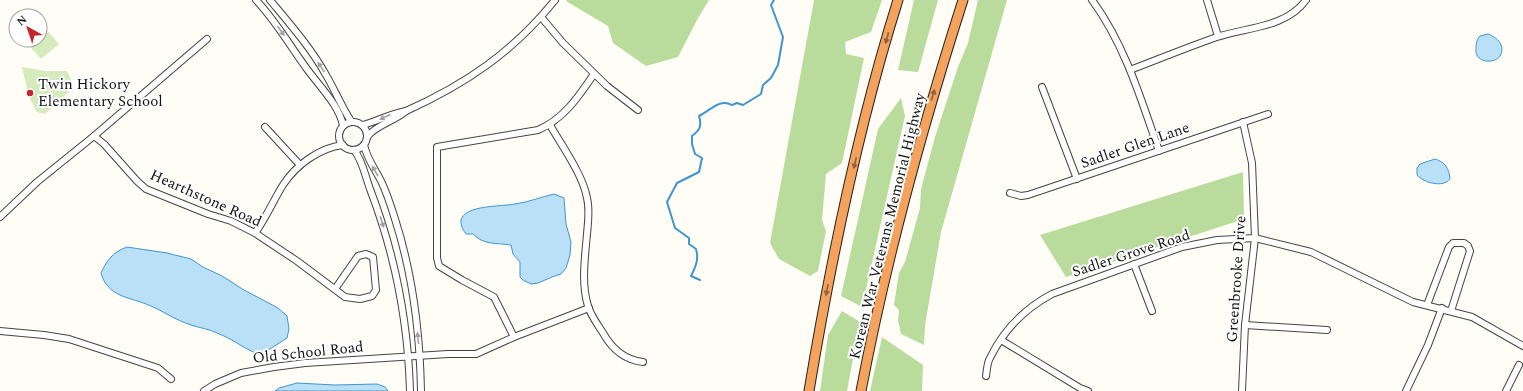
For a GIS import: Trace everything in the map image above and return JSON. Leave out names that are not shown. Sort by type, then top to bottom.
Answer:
[{"type":"highway","points":[[809,391],[841,221],[864,125],[898,0]]},
{"type":"highway","name":"Korean War Veterans Memorial Highway","points":[[861,391],[880,304],[911,176],[931,101],[963,0]]},
{"type":"street","points":[[256,0],[276,24],[339,113],[343,126]]},
{"type":"street","points":[[270,0],[289,22],[321,68],[351,121]]},
{"type":"street","points":[[368,136],[363,125],[355,121],[351,121],[343,126],[339,138],[342,145],[349,149],[354,150],[360,148],[364,145],[371,132],[395,119],[406,111],[456,86],[480,71],[526,33],[555,0]]},
{"type":"street","points":[[1092,0],[1109,26],[1130,70],[1159,151]]},
{"type":"street","points":[[1207,0],[1218,36]]},
{"type":"street","points":[[1130,70],[1218,36],[1272,24],[1292,14],[1306,0]]},
{"type":"street","points":[[541,17],[563,43],[594,74],[638,110]]},
{"type":"street","points":[[0,217],[37,182],[94,136],[207,39]]},
{"type":"street","points":[[514,337],[494,298],[439,266],[437,258],[437,147],[538,130],[550,125],[566,112],[594,74]]},
{"type":"street","points":[[1042,87],[1077,179]]},
{"type":"street","points":[[363,125],[406,111]]},
{"type":"street","name":"Sadler Glen Lane","points":[[1010,193],[1021,196],[1028,195],[1268,114]]},
{"type":"street","name":"Greenbrooke Drive","points":[[1242,391],[1245,324],[1255,238],[1252,163],[1243,122]]},
{"type":"street","points":[[550,125],[582,180],[587,197],[589,212],[584,270],[585,293],[589,308],[611,344],[633,361],[643,362]]},
{"type":"street","points":[[265,127],[300,165]]},
{"type":"street","name":"Hearthstone Road","points":[[94,136],[104,144],[146,189],[208,214],[231,221],[255,233],[297,261],[335,290],[345,297],[360,299],[372,296],[376,290],[373,257],[366,254],[358,256],[335,290]]},
{"type":"street","points":[[329,148],[331,144],[339,138]]},
{"type":"street","points":[[255,233],[264,222],[283,184],[300,165],[329,148],[342,145]]},
{"type":"street","points":[[364,145],[369,160],[382,183],[400,236],[406,261],[416,321],[420,356],[421,391]]},
{"type":"street","points":[[354,150],[366,175],[387,240],[402,307],[408,357],[410,391]]},
{"type":"street","name":"Sadler Grove Road","points":[[986,376],[989,359],[1001,340],[1017,317],[1037,302],[1052,294],[1182,247],[1217,240],[1255,238],[1311,252],[1413,302],[1442,308],[1472,317],[1523,346]]},
{"type":"street","points":[[1427,305],[1449,247],[1453,243],[1464,243],[1468,246],[1470,251],[1451,311]]},
{"type":"street","points":[[1134,264],[1152,311]]},
{"type":"street","name":"Old School Road","points":[[204,391],[215,384],[241,373],[274,367],[305,363],[476,354],[514,337],[589,308]]},
{"type":"street","points":[[1406,391],[1428,345],[1442,308]]},
{"type":"street","points":[[1245,324],[1327,330]]},
{"type":"street","points":[[0,331],[69,339],[158,368],[171,379]]},
{"type":"street","points":[[1001,340],[1080,388],[1088,391]]},
{"type":"street","points":[[1506,391],[1518,365]]},
{"type":"green space","points":[[709,0],[678,57],[646,66],[613,43],[608,26],[566,1]]},
{"type":"green space","points":[[814,0],[882,0],[871,32],[845,42],[846,54],[864,58],[842,163],[826,174],[822,220],[826,231],[818,271],[810,276],[779,259],[770,243]]},
{"type":"green space","points":[[914,0],[938,0],[918,72],[898,70]]},
{"type":"green space","points":[[978,0],[1007,0],[941,232],[925,325],[924,345],[901,334],[898,320],[899,310],[894,305],[899,273],[905,262],[920,208],[921,189],[935,137],[958,67],[968,43]]},
{"type":"green space","points":[[48,32],[59,44],[41,59],[31,48],[48,48]]},
{"type":"green space","points":[[22,67],[46,71],[67,71],[74,87],[45,114],[37,112],[29,97]]},
{"type":"green space","points":[[901,98],[905,116],[862,307],[841,296],[878,129]]},
{"type":"green space","points":[[1243,172],[1244,219],[1066,277],[1040,235]]},
{"type":"green space","points":[[842,311],[860,322],[847,391],[820,391],[828,335]]},
{"type":"green space","points":[[882,337],[923,365],[922,391],[870,391]]},
{"type":"water","points":[[1488,34],[1495,37],[1500,42],[1502,52],[1498,59],[1486,61],[1479,58],[1477,55],[1476,43],[1480,36]]},
{"type":"water","points":[[1435,159],[1444,164],[1449,172],[1450,179],[1447,182],[1438,184],[1429,182],[1417,175],[1417,168],[1420,164]]},
{"type":"water","points":[[554,194],[564,198],[566,224],[571,242],[570,255],[566,268],[561,274],[538,283],[531,284],[520,277],[520,262],[513,254],[511,245],[486,242],[477,238],[473,234],[466,234],[461,224],[462,217],[468,212],[477,209],[520,203]]},
{"type":"water","points":[[127,247],[167,253],[191,259],[203,267],[222,276],[244,290],[278,308],[287,316],[289,329],[287,338],[267,351],[255,353],[211,330],[185,323],[152,306],[125,297],[113,291],[104,281],[101,273],[111,257],[118,251]]},
{"type":"water","points":[[297,383],[335,385],[377,384],[385,387],[388,391],[275,391],[279,388]]},
{"type":"waterway","points":[[700,280],[691,276],[696,262],[696,249],[689,244],[689,238],[675,228],[667,202],[677,183],[699,172],[702,158],[695,154],[692,144],[692,136],[700,128],[699,116],[719,104],[728,103],[732,105],[737,103],[743,105],[761,94],[763,85],[771,78],[778,65],[783,37],[771,5],[774,0]]},
{"type":"place","name":"Twin Hickory Elementary School","points":[[30,93]]}]
